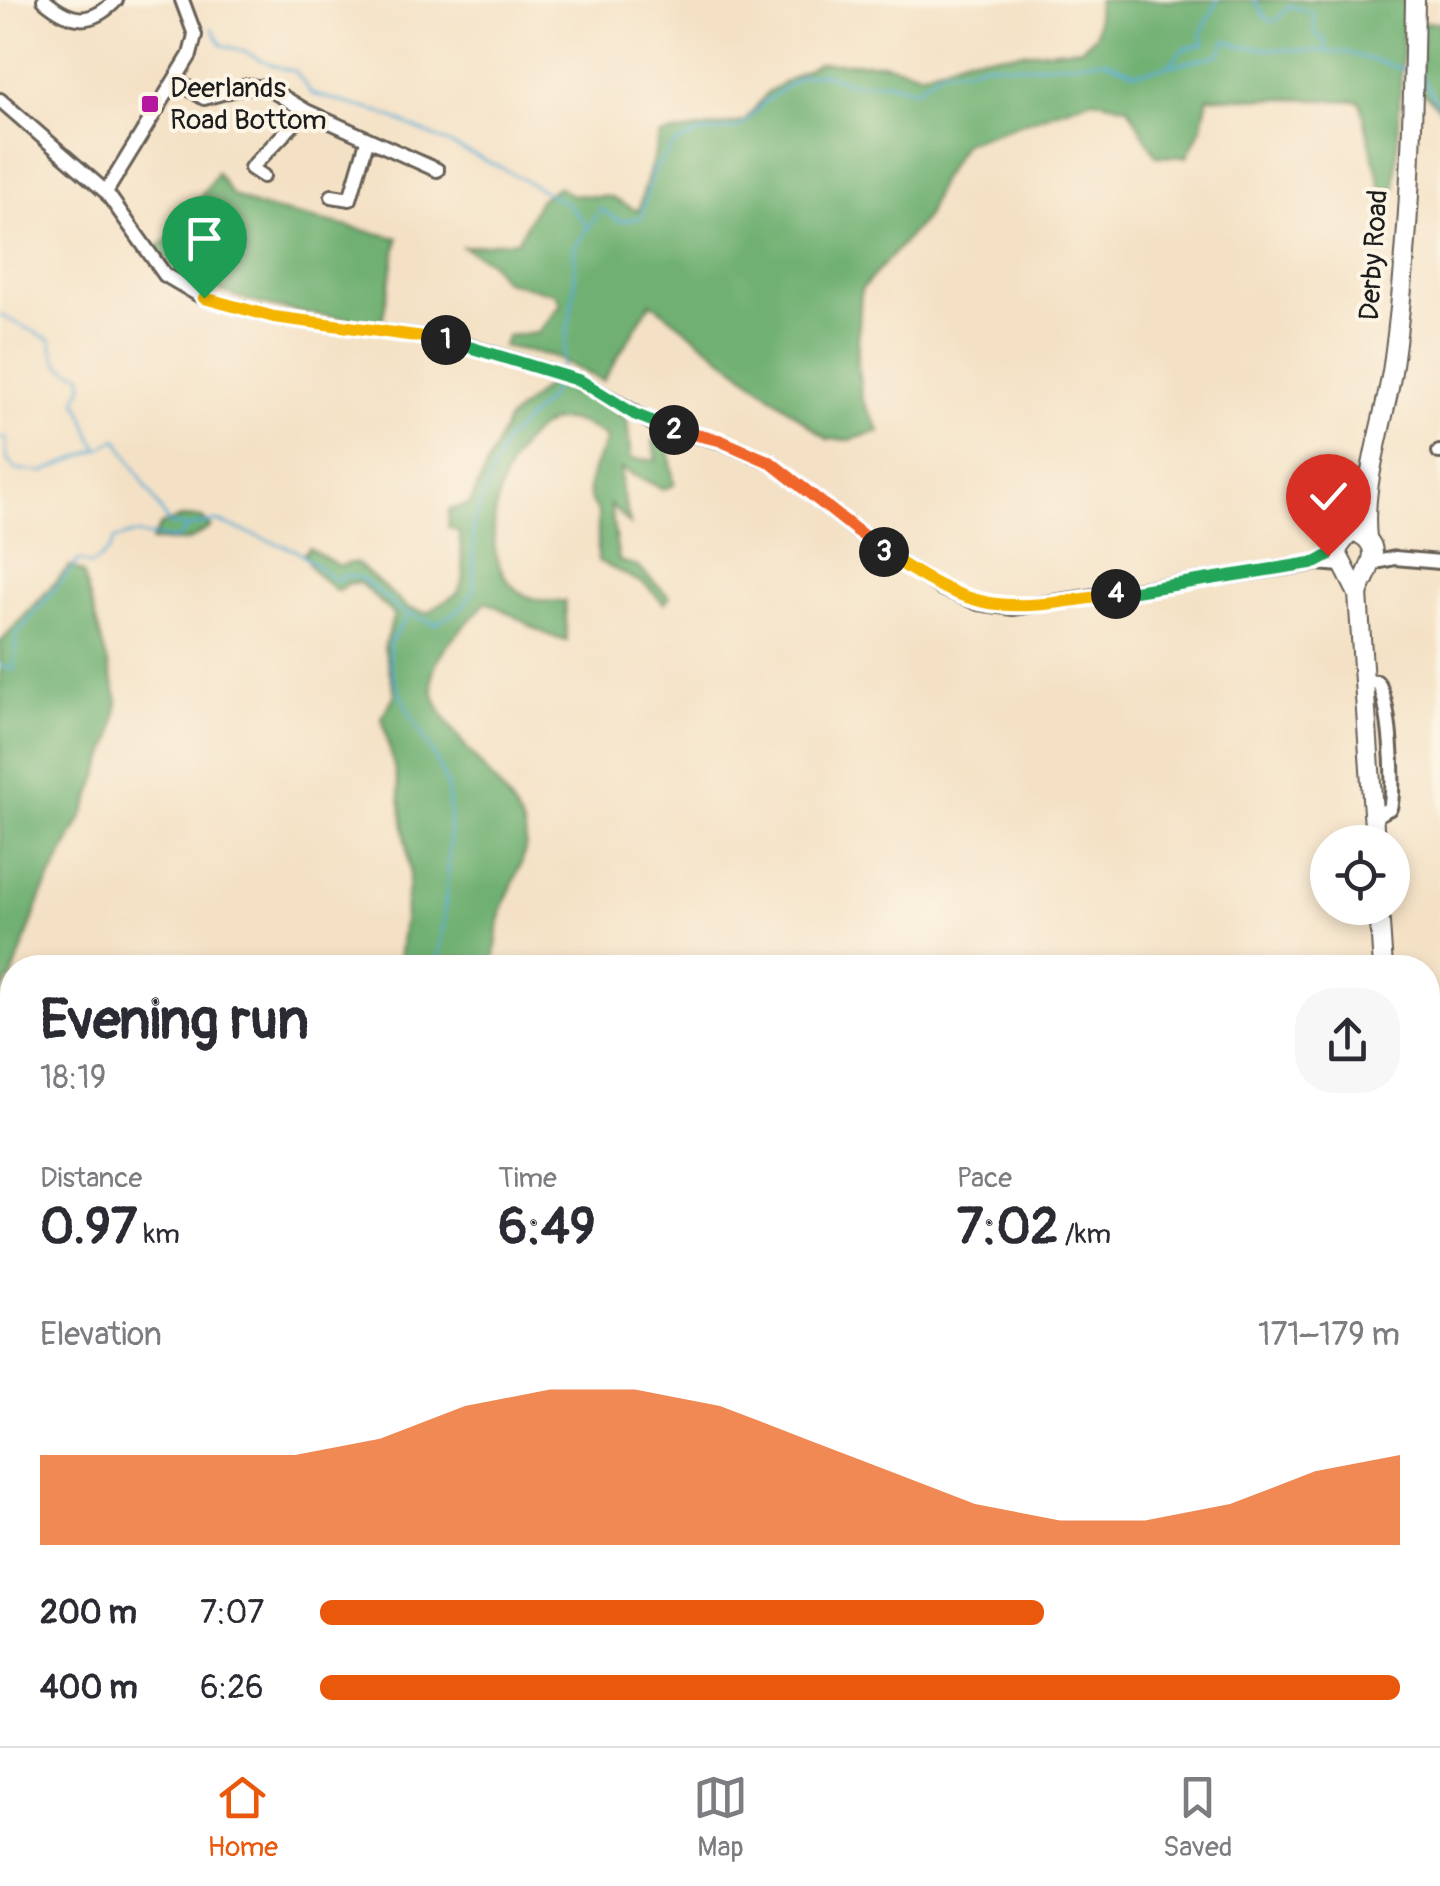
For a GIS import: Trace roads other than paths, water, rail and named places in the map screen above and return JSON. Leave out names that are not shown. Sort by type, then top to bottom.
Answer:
[{"type":"highway","name":"Derby Road","points":[[1356,555],[1393,366],[1413,84],[1414,0]]},
{"type":"highway","points":[[1356,555],[1374,825]]},
{"type":"highway","points":[[1380,925],[1382,955]]},
{"type":"street","points":[[44,0],[67,17],[80,20],[103,14],[116,0]]},
{"type":"street","points":[[106,192],[177,80],[195,35],[182,0]]},
{"type":"street","points":[[177,80],[204,98],[236,88],[268,88],[306,111],[436,170]]},
{"type":"street","points":[[0,100],[106,192],[166,276],[225,307],[450,340],[581,381],[659,427],[719,440],[770,462],[891,558],[941,588],[978,604],[1013,608],[1067,602],[1356,555],[1440,562]]},
{"type":"street","points":[[264,176],[251,168],[306,111]]},
{"type":"street","points":[[332,196],[350,199],[367,140]]},
{"type":"waterway","points":[[1168,66],[1183,49],[1204,44],[1201,33],[1218,0]]},
{"type":"waterway","points":[[1254,0],[1268,21],[1276,20],[1290,6],[1313,13],[1315,34],[1325,40],[1326,51]]},
{"type":"waterway","points":[[212,28],[222,45],[295,71],[312,94],[380,112],[504,169],[569,205],[587,226]]},
{"type":"waterway","points":[[561,371],[575,287],[574,248],[601,209],[620,221],[641,218],[652,172],[675,144],[696,135],[741,127],[763,103],[800,77],[823,73],[852,84],[888,82],[915,90],[942,69],[965,69],[984,63],[1026,66],[1104,60],[1136,73],[1219,55],[1226,40],[1243,47],[1348,53],[1407,70]]},
{"type":"waterway","points":[[1420,73],[1440,108]]},
{"type":"waterway","points":[[0,315],[51,340],[59,364],[82,374],[83,386],[76,400],[99,449],[117,439],[169,524],[189,527],[216,521],[295,550],[338,582],[343,575],[361,578],[399,610],[436,624],[463,607],[474,589],[473,522],[505,441],[548,399],[559,378]]},
{"type":"waterway","points":[[0,437],[6,439],[7,459],[16,470],[43,472],[99,449]]},
{"type":"waterway","points":[[0,665],[14,670],[16,635],[79,560],[91,565],[109,551],[115,539],[133,534],[176,539],[188,528]]},
{"type":"waterway","points":[[409,614],[389,643],[391,663],[402,699],[439,766],[449,799],[448,874],[439,955]]},
{"type":"place","name":"Deerlands Road Bottom","points":[[150,104]]}]
